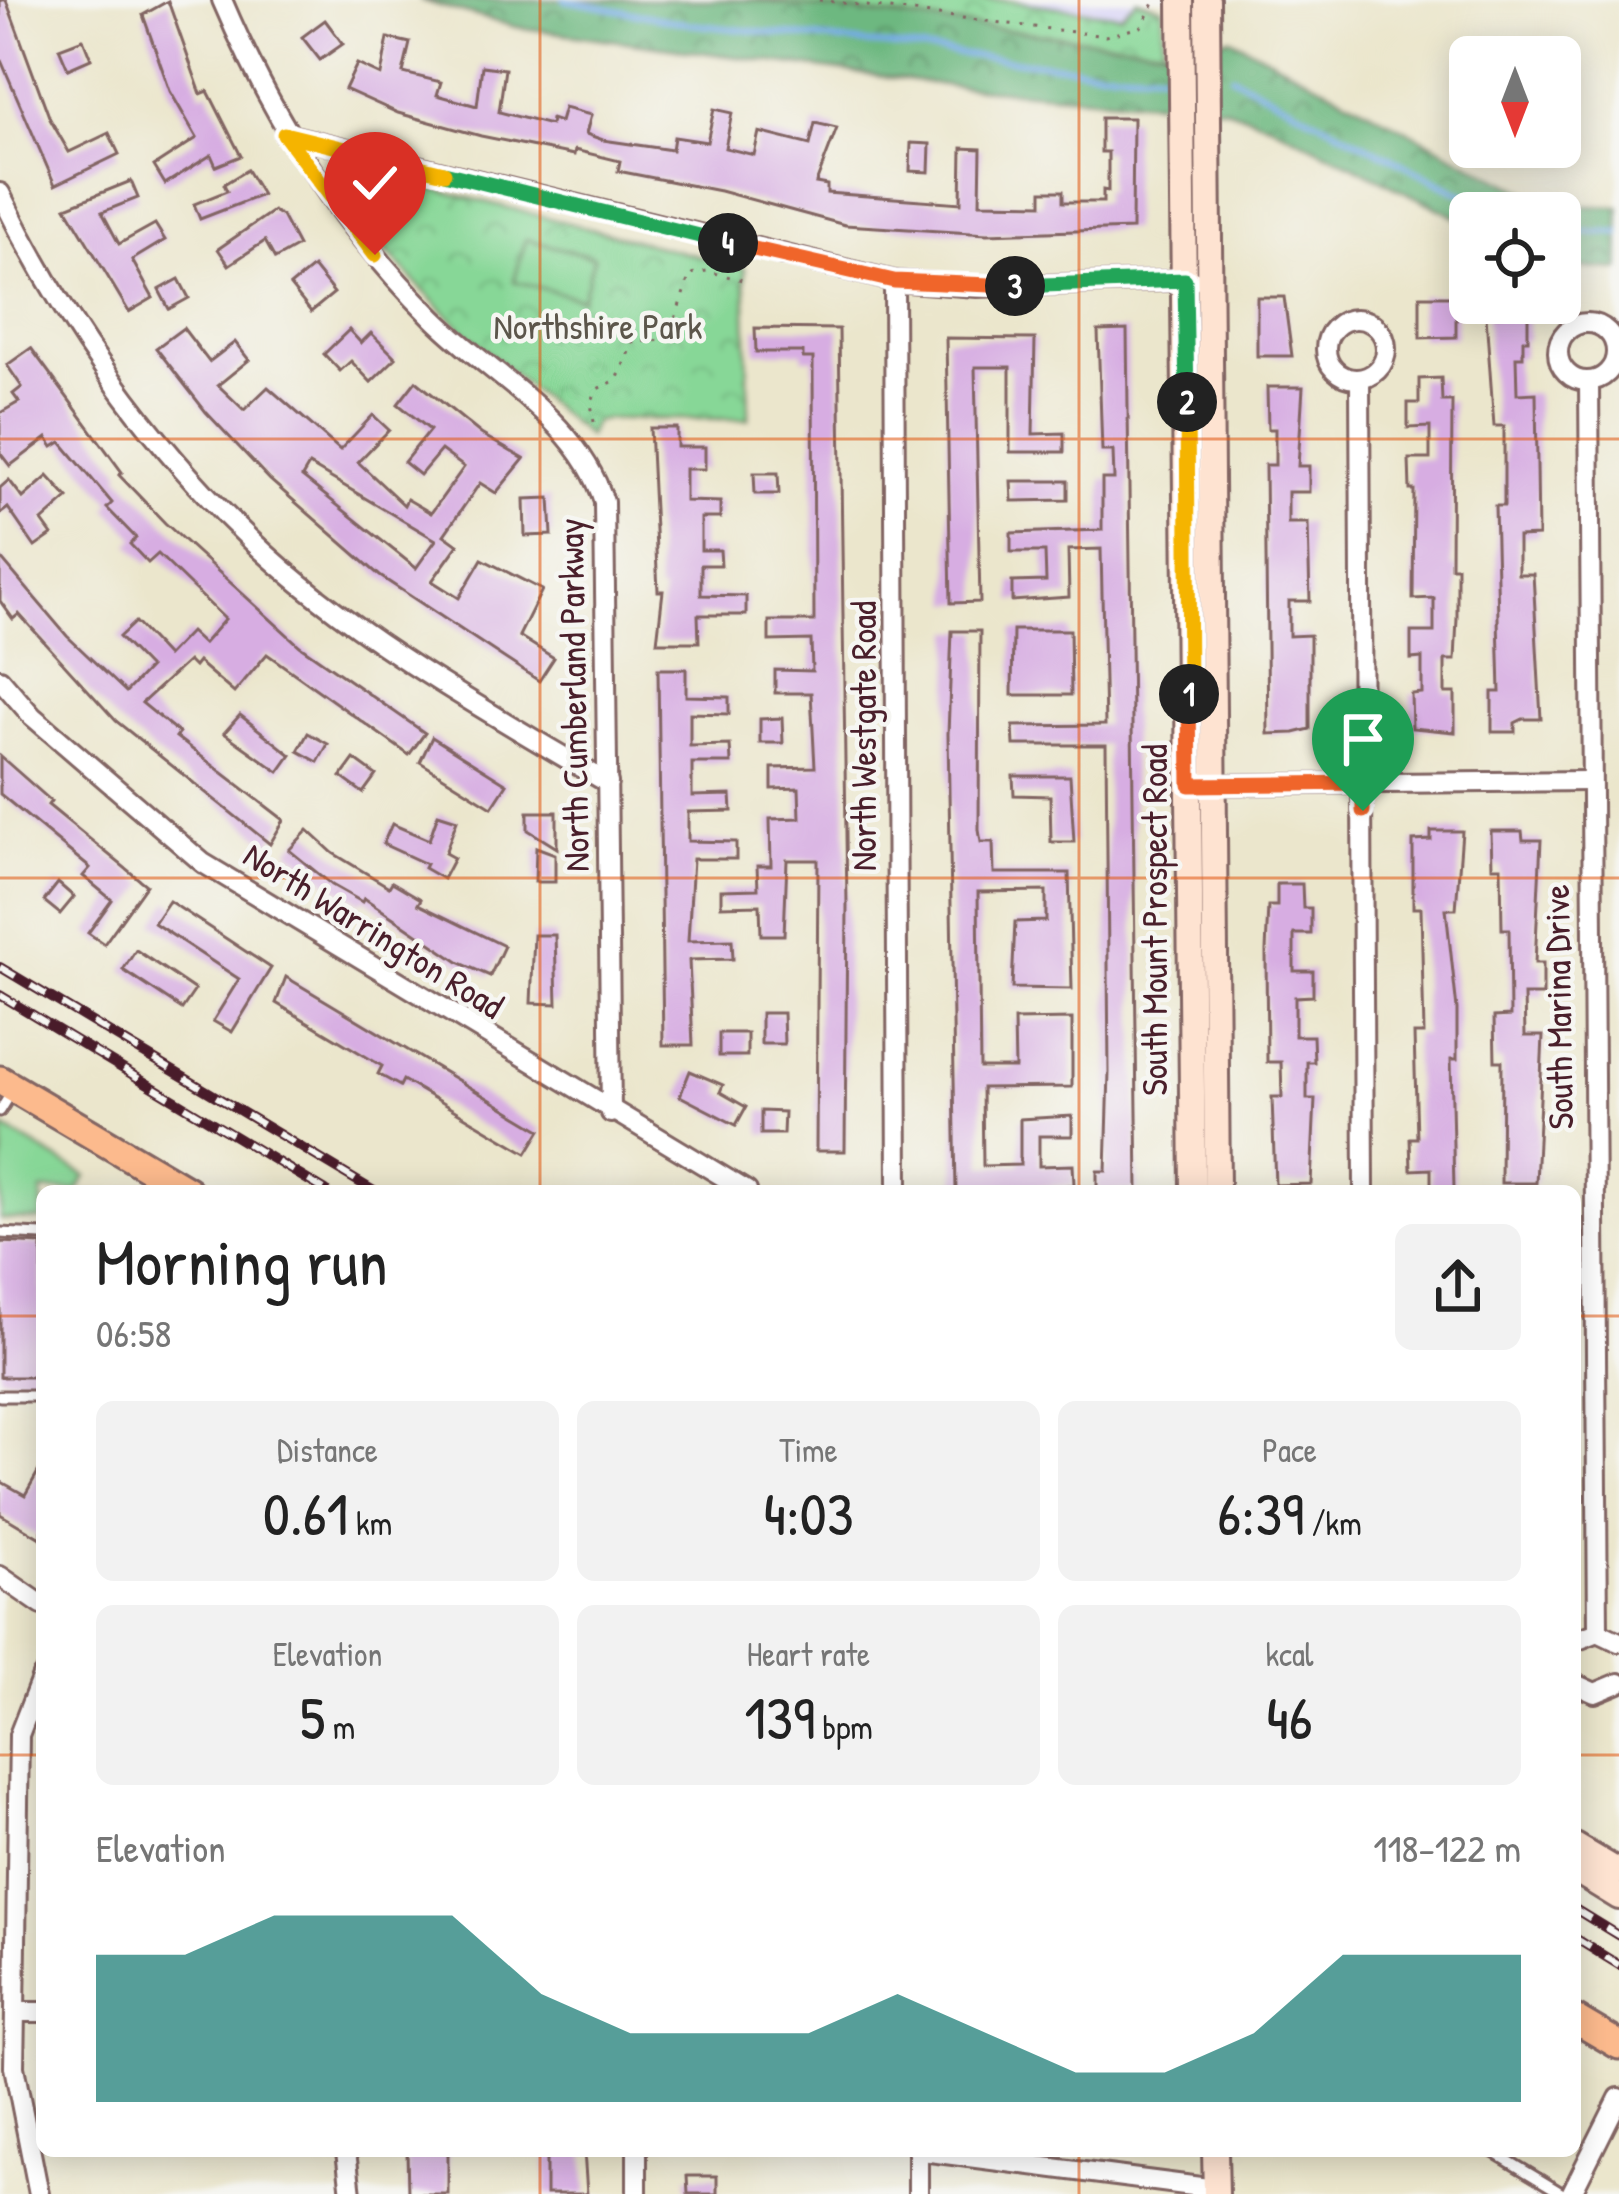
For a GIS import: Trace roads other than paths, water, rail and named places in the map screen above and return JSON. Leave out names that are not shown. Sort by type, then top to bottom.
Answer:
[{"type":"main road","name":"South Mount Prospect Road","points":[[1181,0],[1196,120]]},
{"type":"main road","name":"South Mount Prospect Road","points":[[1207,0],[1196,120],[1197,280],[1202,785],[1217,1185]]},
{"type":"main road","name":"South Mount Prospect Road","points":[[1192,1185],[1202,785]]},
{"type":"main road","points":[[5,1093],[177,1185]]},
{"type":"main road","points":[[1581,1850],[1619,1872]]},
{"type":"main road","points":[[1581,1874],[1619,1897]]},
{"type":"main road","points":[[1581,2023],[1619,2045]]},
{"type":"main road","points":[[1215,2157],[1216,2191]]},
{"type":"street","name":"North Cumberland Parkway","points":[[222,0],[284,134],[352,228],[488,369],[555,422],[592,463],[604,502],[611,1113]]},
{"type":"street","points":[[284,134],[894,281],[977,287],[1197,280]]},
{"type":"street","points":[[0,193],[38,270],[122,392],[253,543],[420,671],[608,783]]},
{"type":"street","name":"North Westgate Road","points":[[894,281],[898,1185]]},
{"type":"street","points":[[1360,379],[1364,1185]]},
{"type":"street","name":"South Marina Drive","points":[[1589,382],[1598,1632]]},
{"type":"street","name":"North Warrington Road","points":[[0,679],[32,716],[203,863],[737,1185]]},
{"type":"street","points":[[1202,785],[1589,781]]},
{"type":"street","points":[[1596,1419],[1619,1419]]},
{"type":"street","points":[[0,1576],[36,1601]]},
{"type":"street","points":[[1581,1639],[1598,1632],[1619,1642]]},
{"type":"street","points":[[1581,1687],[1594,1693],[1619,1683]]},
{"type":"street","points":[[36,1691],[19,1735],[14,2067],[39,2194]]},
{"type":"street","points":[[15,2012],[36,2012]]},
{"type":"street","points":[[1567,2194],[1619,2098]]},
{"type":"street","points":[[347,2157],[351,2194]]},
{"type":"street","points":[[637,2157],[637,2194]]},
{"type":"street","points":[[918,2194],[920,2157]]},
{"type":"street","points":[[964,2157],[1216,2191]]},
{"type":"lane","points":[[0,1233],[36,1234]]},
{"type":"lane","points":[[0,1396],[36,1396]]},
{"type":"lane","points":[[1502,2157],[1567,2194]]},
{"type":"waterway","points":[[565,0],[690,24],[1099,70],[1178,73]]},
{"type":"waterway","points":[[1232,76],[1458,192]]},
{"type":"waterway","points":[[1581,232],[1619,233]]},
{"type":"railway","points":[[0,967],[364,1185]]},
{"type":"railway","points":[[0,995],[316,1185]]},
{"type":"railway","points":[[1581,1913],[1619,1936]]},
{"type":"railway","points":[[1581,1942],[1619,1965]]},
{"type":"park label","name":"Northshire Park","points":[[598,326]]}]
